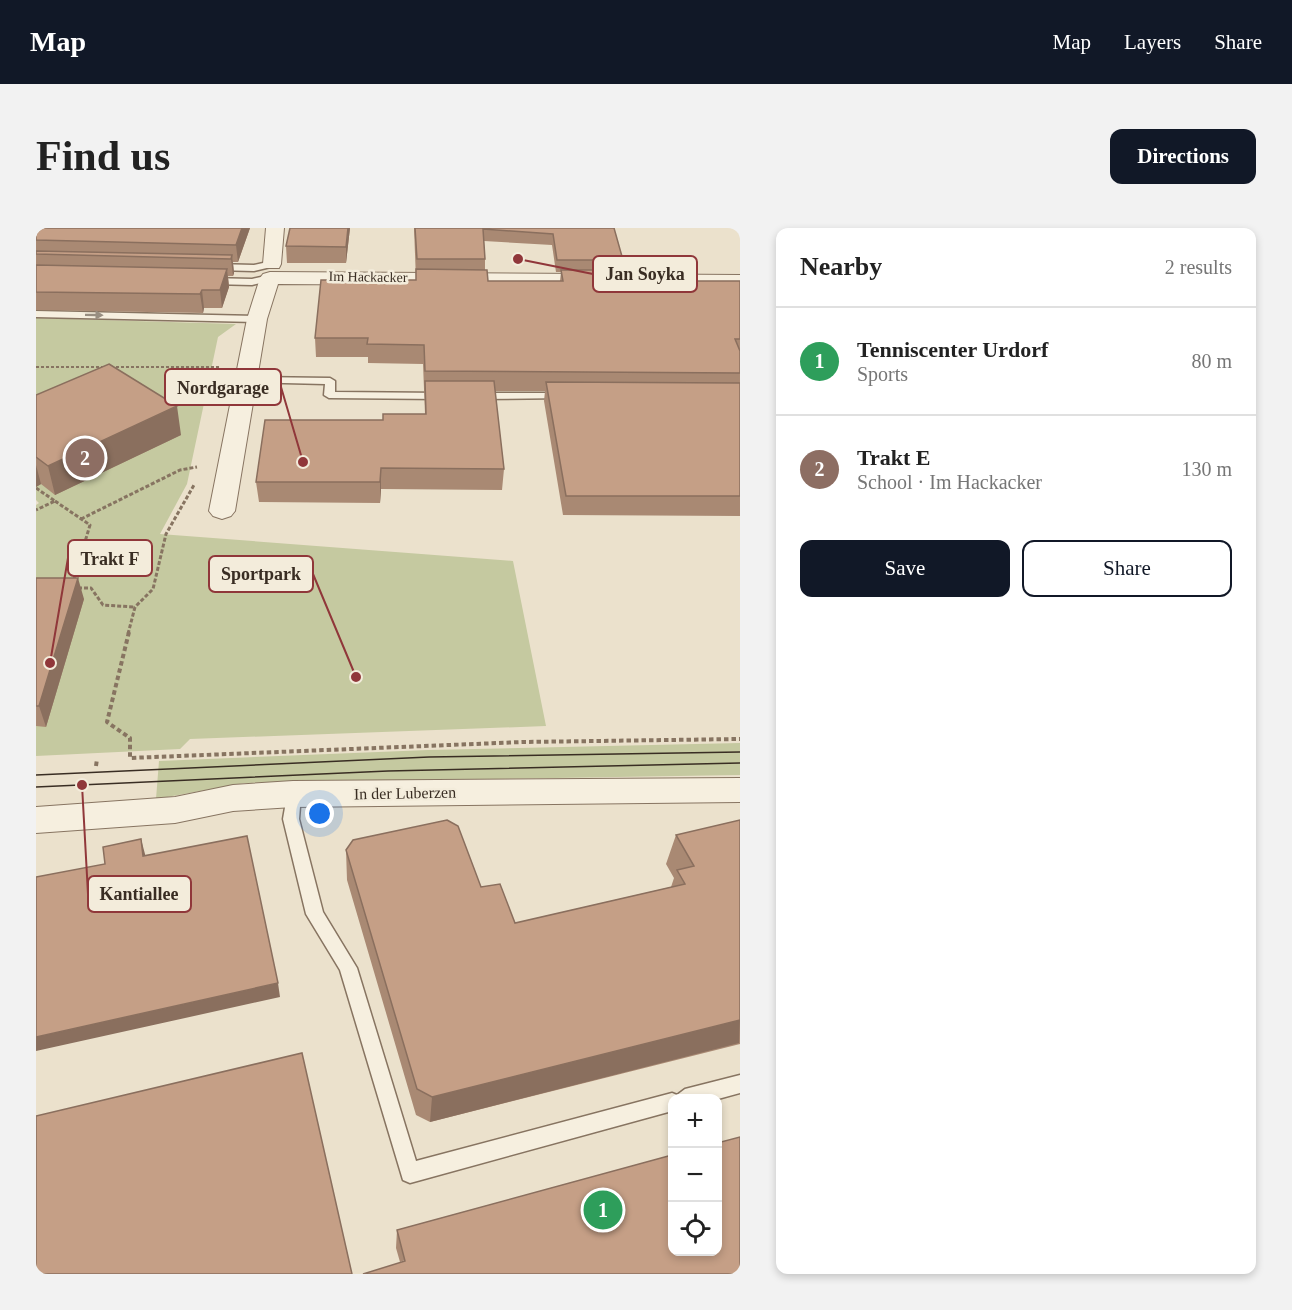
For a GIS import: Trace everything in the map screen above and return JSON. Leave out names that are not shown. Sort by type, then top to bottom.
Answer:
[{"type":"street","points":[[222,511],[246,380],[250,319],[271,271],[275,228]]},
{"type":"street","name":"Im Hackacker","points":[[271,271],[740,281]]},
{"type":"street","name":"In der Luberzen","points":[[36,820],[165,811],[233,798],[293,794],[740,790]]},
{"type":"lane","points":[[208,267],[254,268],[271,271]]},
{"type":"lane","points":[[204,280],[252,282],[271,271]]},
{"type":"lane","points":[[36,314],[250,319]]},
{"type":"lane","points":[[246,380],[330,381],[328,395],[458,396]]},
{"type":"lane","points":[[470,396],[575,396]]},
{"type":"lane","points":[[293,794],[291,819],[315,914],[348,968],[410,1173],[668,1103]]},
{"type":"lane","points":[[701,1094],[740,1084]]},
{"type":"path","points":[[219,378],[226,338],[240,330],[250,319]]},
{"type":"path","points":[[36,367],[221,368]]},
{"type":"path","points":[[200,458],[194,486],[166,534],[153,590],[135,607],[107,722],[130,738],[130,758],[523,742],[740,739]]},
{"type":"path","points":[[81,519],[180,470],[197,467]]},
{"type":"path","points":[[36,488],[90,525],[71,588],[91,588],[103,605],[135,607]]},
{"type":"path","points":[[36,510],[56,501]]},
{"type":"path","points":[[96,766],[97,759]]},
{"type":"green space","points":[[36,318],[236,324],[218,337],[187,484],[160,534],[513,561],[546,726],[190,739],[180,749],[36,756],[36,505],[39,503],[36,500]]},
{"type":"green space","points":[[740,743],[740,775],[245,783],[156,799],[159,761],[428,750]]},
{"type":"building","points":[[36,228],[242,228],[236,245],[36,240]]},
{"type":"building","points":[[290,228],[348,228],[346,247],[286,246]]},
{"type":"building","points":[[415,228],[614,228],[623,260],[557,260],[553,234],[483,229],[485,259],[417,259]]},
{"type":"building","points":[[36,251],[232,255],[231,259],[36,254]]},
{"type":"building","points":[[36,265],[227,269],[220,290],[202,290],[200,294],[36,292]]},
{"type":"building","points":[[416,269],[487,270],[488,281],[563,281],[561,270],[629,270],[632,281],[740,281],[740,339],[735,339],[740,351],[740,373],[425,371],[424,345],[367,344],[368,338],[315,338],[321,280],[416,280]]},
{"type":"building","points":[[109,364],[177,406],[48,466],[36,457],[36,395]]},
{"type":"building","points":[[425,381],[494,381],[504,469],[381,468],[380,482],[256,482],[265,420],[383,420],[383,414],[426,414]]},
{"type":"building","points":[[546,382],[740,383],[740,496],[566,496]]},
{"type":"building","points":[[36,578],[78,578],[39,706],[36,706]]},
{"type":"building","points":[[447,820],[458,826],[481,887],[500,884],[515,923],[685,884],[677,870],[694,866],[676,835],[740,820],[740,1020],[432,1097],[417,1089],[346,850],[353,840]]},
{"type":"building","points":[[247,836],[278,983],[36,1037],[36,877],[105,864],[103,847],[141,839],[143,856]]},
{"type":"building","points":[[302,1053],[352,1274],[36,1274],[36,1116]]},
{"type":"building","points":[[740,1137],[740,1274],[363,1274],[405,1261],[397,1230],[668,1156],[668,1256],[722,1256],[722,1142]]},
{"type":"tram line","points":[[36,775],[429,757],[740,752]]},
{"type":"tram line","points":[[36,787],[388,771],[740,763]]},
{"type":"place","name":"Jan Soyka","points":[[518,259]]},
{"type":"place","name":"Trakt E","points":[[85,458]]},
{"type":"place","name":"Nordgarage","points":[[303,462]]},
{"type":"place","name":"Trakt F","points":[[50,663]]},
{"type":"place","name":"Sportpark","points":[[356,677]]},
{"type":"place","name":"Kantiallee","points":[[82,785]]},
{"type":"place","name":"Tenniscenter Urdorf","points":[[603,1210]]}]
